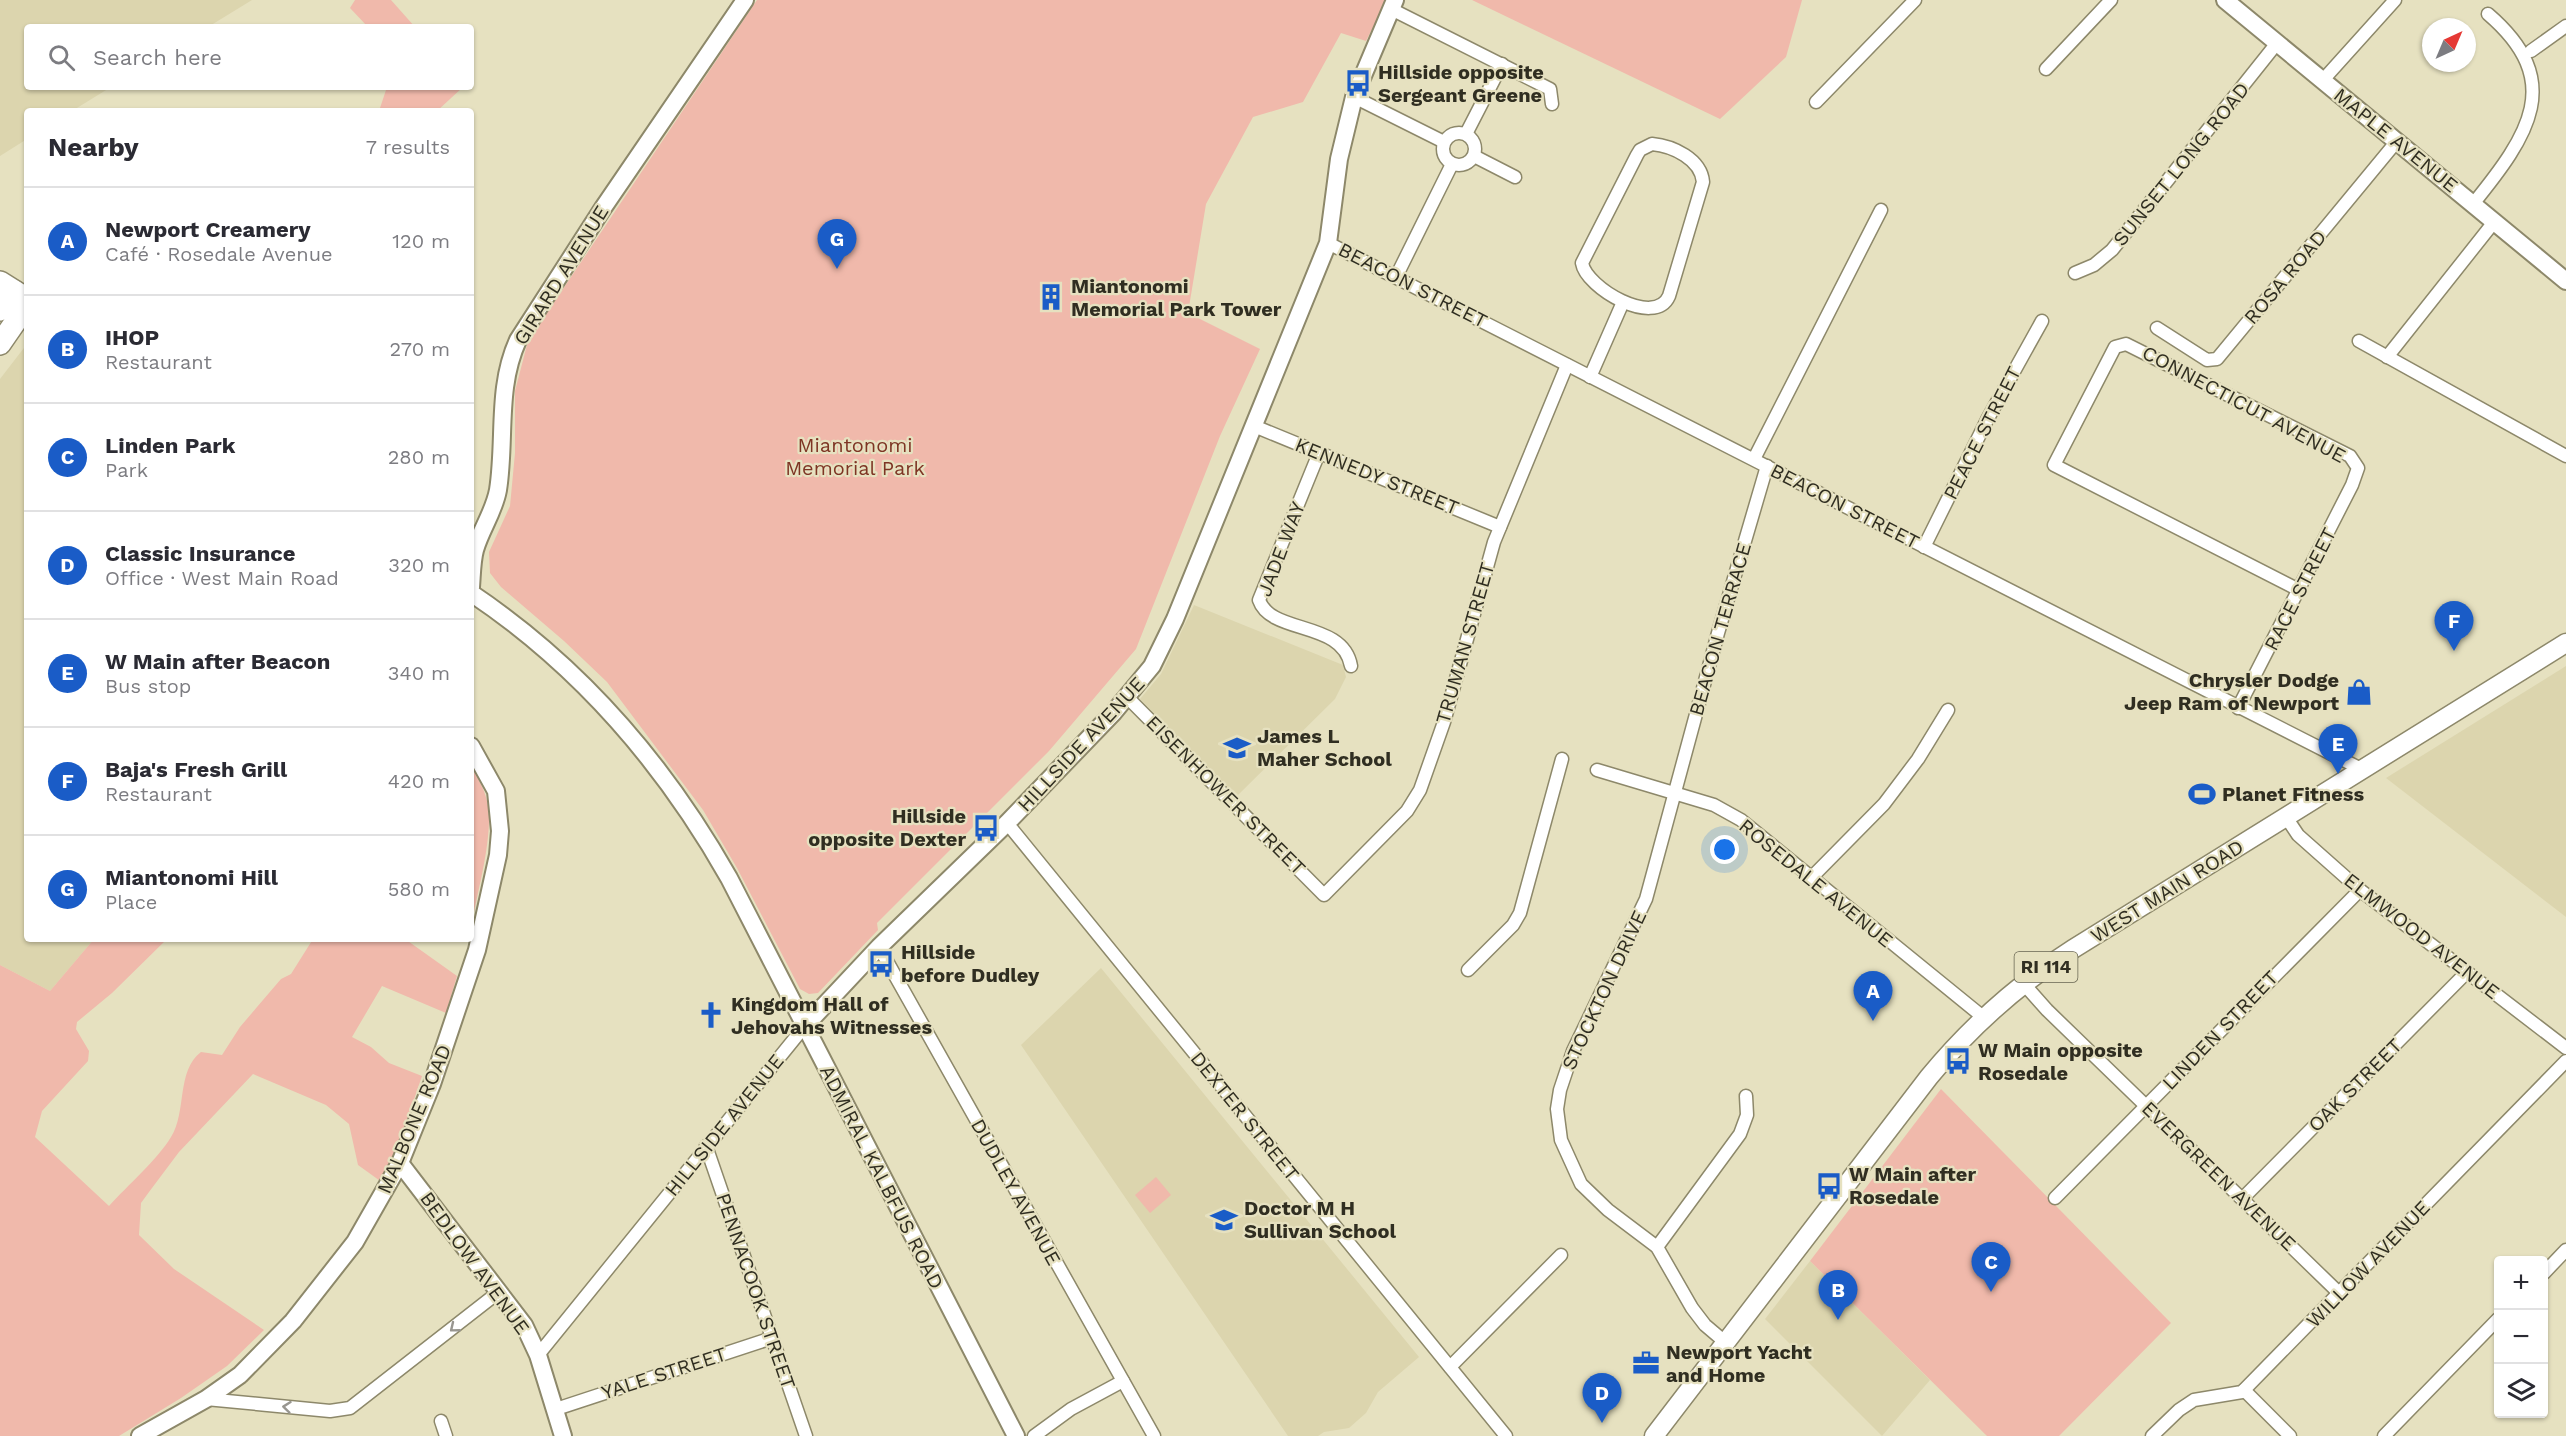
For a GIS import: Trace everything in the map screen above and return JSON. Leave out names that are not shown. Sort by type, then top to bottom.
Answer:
[{"type":"highway","points":[[0,344],[13,305]]},
{"type":"main road","name":"WEST MAIN ROAD","points":[[1654,1436],[1929,1077],[1983,1017],[2023,983],[2073,949],[2566,643]]},
{"type":"street","name":"GIRARD AVENUE","points":[[474,564],[476,549],[495,506],[498,489],[503,392],[511,357],[518,340],[603,208],[745,0]]},
{"type":"street","points":[[1816,102],[1915,0]]},
{"type":"street","points":[[2046,69],[2111,0]]},
{"type":"street","name":"MAPLE AVENUE","points":[[2225,0],[2566,281]]},
{"type":"street","points":[[2323,80],[2394,0]]},
{"type":"street","points":[[1393,5],[1550,89],[1552,104]]},
{"type":"street","name":"HILLSIDE AVENUE","points":[[538,1355],[804,1027],[879,947],[1007,823],[1127,697],[1152,666],[1175,619],[1328,243],[1339,159],[1354,98],[1393,5]]},
{"type":"street","points":[[2473,204],[2521,145],[2540,108],[2540,76],[2531,51],[2507,27],[2488,14]]},
{"type":"street","points":[[2531,51],[2566,26]]},
{"type":"street","name":"SUNSET LONG ROAD","points":[[2075,273],[2094,265],[2112,250],[2277,43]]},
{"type":"street","points":[[1466,134],[1502,64]]},
{"type":"street","points":[[1354,98],[1444,142]]},
{"type":"street","points":[[1453,134],[1466,134],[1475,143],[1474,156],[1465,165],[1452,164],[1444,155],[1444,142],[1453,134]]},
{"type":"street","name":"ROSA ROAD","points":[[2157,328],[2207,360],[2217,359],[2397,141]]},
{"type":"street","points":[[1652,144],[1662,145],[1693,160],[1702,171],[1702,182],[1666,303],[1658,308],[1649,308],[1623,302],[1592,281],[1584,271],[1582,263],[1640,150],[1652,144]]},
{"type":"street","points":[[1474,156],[1515,177]]},
{"type":"street","points":[[1396,277],[1452,164]]},
{"type":"street","points":[[1754,459],[1881,210]]},
{"type":"street","points":[[2387,357],[2494,222]]},
{"type":"street","name":"BEACON STREET","points":[[1328,243],[2363,770]]},
{"type":"street","points":[[1590,376],[1623,302]]},
{"type":"street","name":"PEACE STREET","points":[[1924,547],[1987,420],[2042,321]]},
{"type":"street","points":[[2359,341],[2566,456]]},
{"type":"street","name":"CONNECTICUT AVENUE","points":[[2300,590],[2054,465],[2112,350],[2126,344],[2343,452],[2350,456],[2358,468]]},
{"type":"street","name":"TRUMAN STREET","points":[[1324,895],[1402,817],[1420,790],[1444,722],[1480,586],[1500,527],[1567,365]]},
{"type":"street","name":"KENNEDY STREET","points":[[1254,426],[1500,527]]},
{"type":"street","name":"JADE WAY","points":[[1319,453],[1259,600],[1261,606],[1271,615],[1338,642],[1347,650],[1351,666]]},
{"type":"street","name":"BEACON TERRACE","points":[[1676,793],[1715,644],[1767,466]]},
{"type":"street","name":"RACE STREET","points":[[2238,708],[2300,590],[2352,485],[2358,468]]},
{"type":"street","name":"ADMIRAL KALBFUS ROAD","points":[[474,595],[561,663],[609,711],[655,765],[712,848],[1016,1436]]},
{"type":"street","name":"EISENHOWER STREET","points":[[1127,697],[1324,895]]},
{"type":"street","points":[[1810,879],[1884,804],[1918,759],[1948,710]]},
{"type":"street","name":"MALBONE ROAD","points":[[140,1436],[206,1399],[240,1375],[315,1295],[366,1226],[400,1163],[432,1084],[477,950],[498,855],[500,831],[496,791],[474,751]]},
{"type":"street","points":[[1468,969],[1513,925],[1520,913],[1560,765]]},
{"type":"street","name":"ROSEDALE AVENUE","points":[[1597,770],[1714,805],[1741,820],[1810,879],[1983,1017]]},
{"type":"street","name":"STOCKTON DRIVE","points":[[1676,793],[1640,916],[1573,1052],[1560,1090],[1557,1110],[1561,1140],[1581,1184],[1608,1210],[1657,1246],[1692,1308],[1705,1325],[1725,1342]]},
{"type":"street","name":"ELMWOOD AVENUE","points":[[2286,817],[2298,835],[2360,890],[2566,1048]]},
{"type":"street","name":"DEXTER STREET","points":[[1007,823],[1506,1436]]},
{"type":"street","name":"LINDEN STREET","points":[[2055,1198],[2360,890]]},
{"type":"street","name":"DUDLEY AVENUE","points":[[879,947],[1154,1436]]},
{"type":"street","name":"OAK STREET","points":[[2243,1198],[2467,972]]},
{"type":"street","name":"EVERGREEN AVENUE","points":[[2023,983],[2047,1010],[2339,1293]]},
{"type":"street","name":"WILLOW AVENUE","points":[[2244,1390],[2566,1061]]},
{"type":"street","points":[[1657,1246],[1740,1134],[1747,1115],[1746,1096]]},
{"type":"street","name":"PENNACOOK STREET","points":[[706,1146],[806,1436]]},
{"type":"street","name":"BEDLOW AVENUE","points":[[400,1163],[524,1325],[538,1355],[563,1436]]},
{"type":"street","points":[[2548,1269],[2566,1250]]},
{"type":"street","points":[[1450,1367],[1561,1255]]},
{"type":"street","points":[[206,1399],[330,1411],[350,1408],[500,1291]]},
{"type":"street","points":[[2384,1436],[2494,1324]]},
{"type":"street","name":"YALE STREET","points":[[556,1409],[772,1338]]},
{"type":"street","points":[[1034,1436],[1071,1410],[1123,1381]]},
{"type":"street","points":[[2152,1436],[2188,1402],[2244,1390],[2290,1436]]},
{"type":"street","points":[[441,1421],[446,1436]]},
{"type":"shaded area","points":[[0,0],[252,0],[213,24],[24,24],[24,90],[106,90],[77,108],[24,108],[24,141],[0,156]]},
{"type":"shaded area","points":[[24,348],[24,942],[91,942],[50,991],[0,965],[0,379]]},
{"type":"shaded area","name":"James L Maher School","points":[[1194,605],[1343,665],[1346,677],[1335,699],[1237,796],[1140,699],[1161,674]]},
{"type":"shaded area","points":[[2566,666],[2566,917],[2386,778]]},
{"type":"shaded area","name":"Doctor M H Sullivan School","points":[[1101,968],[1419,1357],[1378,1392],[1366,1413],[1349,1428],[1324,1432],[1318,1436],[1288,1436],[1021,1045]]},
{"type":"shaded area","points":[[1810,1261],[1930,1380],[1882,1436],[1765,1319]]},
{"type":"green space","points":[[355,0],[391,0],[412,24],[365,24],[350,8]]},
{"type":"green space","name":"Miantonomi Memorial Park","points":[[757,0],[1387,0],[1366,41],[1341,33],[1303,102],[1253,117],[1206,204],[1188,313],[1260,349],[1220,436],[1136,649],[1049,751],[877,923],[878,930],[818,993],[809,994],[800,989],[737,868],[703,810],[607,682],[564,641],[501,587],[490,573],[489,552],[510,506],[515,453],[515,391],[528,341]]},
{"type":"green space","points":[[1472,0],[1802,0],[1786,57],[1720,119]]},
{"type":"green space","points":[[386,90],[460,90],[440,108],[380,108]]},
{"type":"green space","points":[[474,772],[484,792],[489,814],[489,829],[474,912]]},
{"type":"green space","points":[[91,942],[164,942],[112,993],[77,1022],[76,1029],[89,1051],[88,1061],[42,1111],[35,1137],[109,1206],[171,1137],[179,1116],[188,1070],[193,1060],[201,1052],[222,1055],[240,1027],[281,979],[291,974],[311,942],[409,942],[457,976],[446,1013],[382,986],[352,1037],[371,1047],[389,1063],[422,1076],[383,1183],[358,1165],[349,1124],[326,1105],[253,1074],[179,1152],[141,1203],[139,1235],[174,1269],[264,1330],[227,1366],[181,1398],[119,1436],[0,1436],[0,965],[50,991]]},
{"type":"green space","points":[[1941,1089],[2171,1323],[2059,1436],[1987,1436],[1810,1261]]},
{"type":"green space","points":[[1156,1177],[1171,1195],[1150,1213],[1135,1195]]},
{"type":"place","name":"Hillside opposite Sergeant Greene","points":[[1358,83]]},
{"type":"place","name":"Miantonomi Hill","points":[[837,269]]},
{"type":"place","name":"Miantonomi Memorial Park Tower","points":[[1051,297]]},
{"type":"place","name":"Baja's Fresh Grill","points":[[2454,651]]},
{"type":"place","name":"Chrysler Dodge Jeep Ram of Newport","points":[[2359,692]]},
{"type":"place","name":"James L Maher School","points":[[1237,748]]},
{"type":"place","name":"W Main after Beacon","points":[[2338,774]]},
{"type":"place","name":"Planet Fitness","points":[[2202,794]]},
{"type":"place","name":"Hillside opposite Dexter","points":[[986,828]]},
{"type":"place","name":"Hillside before Dudley","points":[[881,964]]},
{"type":"place","name":"Kingdom Hall of Jehovahs Witnesses","points":[[711,1015]]},
{"type":"place","name":"Newport Creamery","points":[[1873,1021]]},
{"type":"place","name":"W Main opposite Rosedale","points":[[1958,1061]]},
{"type":"place","name":"W Main after Rosedale","points":[[1829,1186]]},
{"type":"place","name":"Doctor M H Sullivan School","points":[[1224,1220]]},
{"type":"place","name":"Linden Park","points":[[1991,1292]]},
{"type":"place","name":"IHOP","points":[[1838,1320]]},
{"type":"place","name":"Newport Yacht and Home","points":[[1646,1363]]},
{"type":"place","name":"Classic Insurance","points":[[1602,1423]]}]
